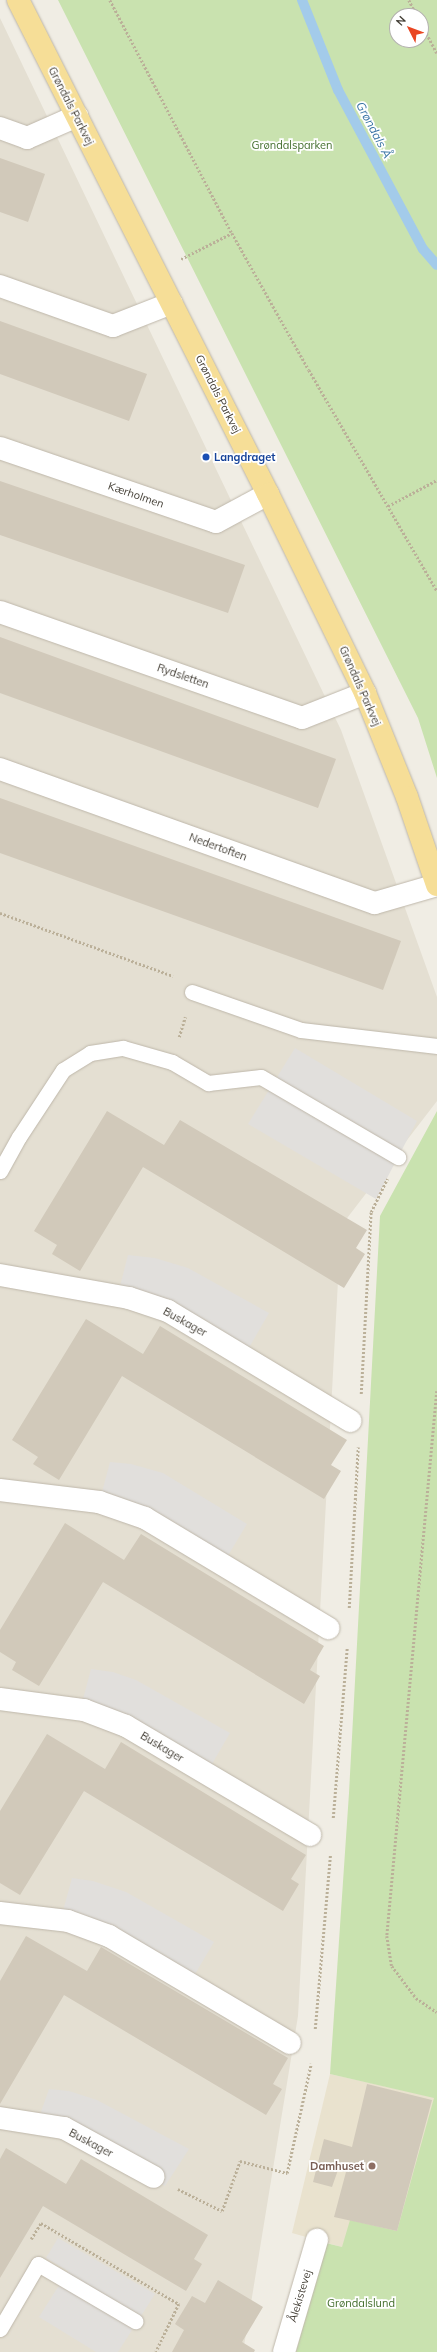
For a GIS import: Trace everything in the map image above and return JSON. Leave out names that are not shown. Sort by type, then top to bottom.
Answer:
[{"type":"main road","name":"Grøndals Parkvej","points":[[18,0],[268,494],[365,693],[407,797],[437,885]]},
{"type":"street","points":[[0,128],[27,138],[76,116]]},
{"type":"street","points":[[0,286],[113,326],[172,303]]},
{"type":"street","name":"Kærholmen","points":[[0,448],[216,522],[268,494]]},
{"type":"street","name":"Rydsletten","points":[[0,612],[302,718],[365,693]]},
{"type":"street","name":"Nedertoften","points":[[0,769],[375,903],[437,885]]},
{"type":"street","name":"Buskager","points":[[0,1275],[129,1298],[168,1311],[350,1420]]},
{"type":"street","points":[[0,1490],[99,1502],[145,1518],[328,1628]]},
{"type":"street","name":"Buskager","points":[[0,1699],[84,1710],[126,1726],[310,1835]]},
{"type":"street","points":[[0,1913],[68,1921],[109,1936],[290,2043]]},
{"type":"street","name":"Buskager","points":[[0,2118],[64,2128],[154,2177]]},
{"type":"street","name":"Ålekistevej","points":[[284,2352],[317,2240]]},
{"type":"lane","points":[[192,992],[301,1030],[437,1046]]},
{"type":"lane","points":[[0,1172],[19,1137],[63,1070],[90,1053],[123,1048],[172,1062],[208,1083],[261,1077],[398,1157]]},
{"type":"lane","points":[[0,2329],[38,2264],[135,2321]]},
{"type":"path","points":[[110,0],[232,233],[437,591]]},
{"type":"path","points":[[429,38],[437,53]]},
{"type":"path","points":[[156,272],[232,233]]},
{"type":"path","points":[[388,506],[437,480]]},
{"type":"path","points":[[0,913],[175,977],[192,992],[172,1062]]},
{"type":"path","points":[[361,1401],[371,1212],[398,1157]]},
{"type":"path","points":[[437,1391],[387,1936],[392,1966],[416,1998],[437,2012]]},
{"type":"path","points":[[349,1616],[358,1440]]},
{"type":"path","points":[[333,1823],[347,1648]]},
{"type":"path","points":[[315,2033],[330,1855]]},
{"type":"path","points":[[154,2177],[222,2211],[240,2161],[287,2174],[313,2056]]},
{"type":"shaded area","points":[[0,18],[341,730],[437,997],[437,1101],[341,1226],[298,2016],[243,2352],[0,2352]]},
{"type":"shaded area","points":[[295,1048],[417,1121],[376,1199],[248,1124]]},
{"type":"shaded area","points":[[128,1255],[155,1258],[188,1268],[269,1313],[243,1358],[117,1298]]},
{"type":"shaded area","points":[[110,1462],[131,1464],[163,1473],[247,1524],[221,1567],[98,1507]]},
{"type":"shaded area","points":[[91,1669],[113,1672],[136,1680],[230,1733],[205,1776],[79,1714]]},
{"type":"shaded area","points":[[72,1878],[93,1881],[126,1892],[214,1942],[188,1986],[99,1939],[65,1927],[64,1907]]},
{"type":"shaded area","name":"Damhuset","points":[[330,2074],[437,2098],[437,2274],[292,2233]]},
{"type":"shaded area","points":[[49,2089],[69,2091],[97,2100],[189,2149],[165,2186],[71,2139],[36,2126]]},
{"type":"shaded area","points":[[58,2238],[155,2294],[118,2352],[96,2352],[39,2317],[68,2271],[46,2258]]},
{"type":"green space","name":"Grøndalsparken","points":[[58,0],[437,0],[437,778],[418,718]]},
{"type":"green space","name":"Grøndalslund","points":[[437,1111],[437,2352],[296,2352],[326,2243],[342,2247],[350,2220],[397,2231],[434,2098],[330,2074],[349,1793],[380,1216]]},
{"type":"building","points":[[0,158],[45,174],[28,222],[0,212]]},
{"type":"building","points":[[0,321],[147,374],[129,421],[0,374]]},
{"type":"building","points":[[0,481],[245,565],[228,613],[0,535]]},
{"type":"building","points":[[0,637],[336,759],[318,808],[0,693]]},
{"type":"building","points":[[0,798],[401,941],[383,990],[0,853]]},
{"type":"building","points":[[107,1111],[164,1145],[180,1120],[367,1230],[356,1248],[365,1254],[344,1288],[143,1167],[80,1271],[52,1254],[57,1245],[34,1231]]},
{"type":"building","points":[[86,1319],[143,1354],[160,1326],[347,1440],[331,1465],[341,1471],[324,1499],[122,1376],[59,1480],[33,1464],[38,1457],[12,1440]]},
{"type":"building","points":[[65,1523],[124,1560],[141,1534],[324,1646],[310,1670],[320,1676],[304,1704],[103,1582],[39,1686],[12,1670],[16,1662],[0,1652],[0,1630]]},
{"type":"building","points":[[47,1734],[105,1769],[121,1742],[306,1855],[291,1879],[299,1884],[283,1911],[84,1791],[20,1895],[0,1883],[0,1811]]},
{"type":"building","points":[[26,1936],[87,1971],[101,1947],[288,2058],[273,2084],[282,2089],[266,2115],[64,1995],[0,2104],[0,1981]]},
{"type":"building","points":[[367,2084],[432,2100],[397,2231],[334,2217],[346,2172],[338,2170],[332,2187],[313,2182],[324,2139],[352,2147]]},
{"type":"building","points":[[6,2148],[66,2184],[81,2159],[208,2235],[194,2259],[202,2264],[186,2291],[43,2206],[0,2278],[0,2159]]},
{"type":"building","points":[[218,2280],[263,2307],[242,2342],[255,2350],[254,2352],[172,2352],[184,2330],[175,2324],[192,2296],[205,2303]]},
{"type":"waterway","name":"Grøndals Å","points":[[302,0],[338,90],[423,249],[437,265]]},
{"type":"place","name":"Langdraget","points":[[206,457]]},
{"type":"place","name":"Damhuset","points":[[372,2166]]}]
